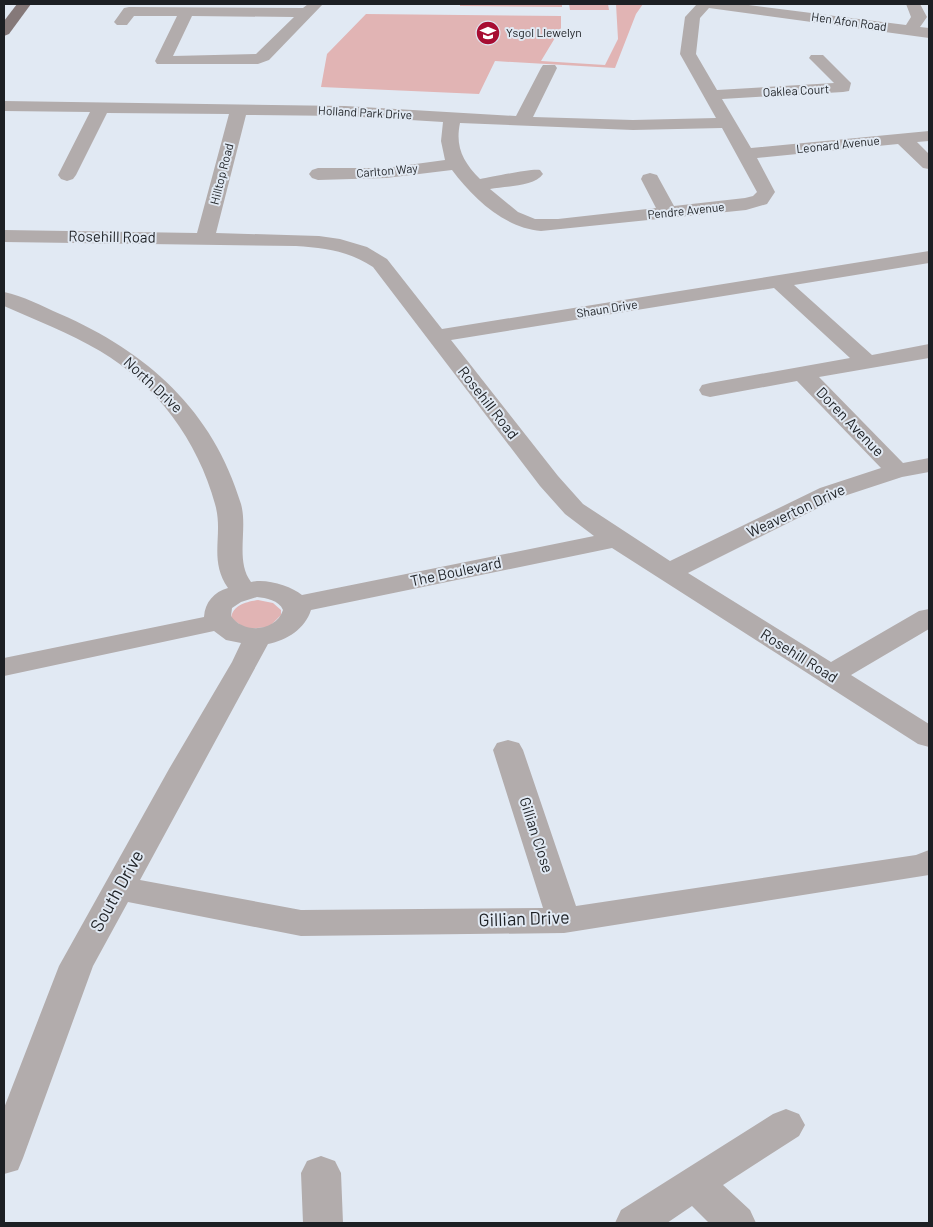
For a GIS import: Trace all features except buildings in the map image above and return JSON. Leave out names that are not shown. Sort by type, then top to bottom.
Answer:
[{"type":"main road","points":[[4,31],[24,4]]},
{"type":"street","name":"Pendre Avenue","points":[[453,119],[449,132],[449,144],[456,164],[500,208],[518,220],[530,224],[547,226],[668,213],[746,204],[773,197],[765,188],[688,54],[693,17],[704,4]]},
{"type":"street","name":"Hen Afon Road","points":[[709,4],[929,33]]},
{"type":"street","points":[[911,30],[919,17],[913,4]]},
{"type":"street","points":[[187,12],[163,61],[258,59],[263,57],[311,8]]},
{"type":"street","points":[[122,22],[129,11],[187,12],[311,8]]},
{"type":"street","name":"Oaklea Court","points":[[710,95],[843,87],[843,83],[817,58]]},
{"type":"street","points":[[522,122],[551,73]]},
{"type":"street","name":"Holland Park Drive","points":[[4,106],[344,111],[522,122],[634,125],[727,124]]},
{"type":"street","points":[[67,175],[101,107]]},
{"type":"street","name":"Hilltop Road","points":[[205,239],[238,109]]},
{"type":"street","name":"Leonard Avenue","points":[[746,154],[929,136]]},
{"type":"street","points":[[903,138],[929,164]]},
{"type":"street","name":"Carlton Way","points":[[318,174],[341,170],[386,173],[456,164]]},
{"type":"street","points":[[476,185],[524,178],[534,174]]},
{"type":"street","points":[[668,213],[641,179],[669,178]]},
{"type":"street","name":"Rosehill Road","points":[[4,236],[320,242],[344,245],[365,252],[380,263],[549,481],[574,509],[667,573],[929,737]]},
{"type":"street","name":"Shaun Drive","points":[[436,336],[929,257]]},
{"type":"street","points":[[778,281],[867,362]]},
{"type":"street","name":"North Drive","points":[[4,298],[50,318],[123,356],[176,404],[195,429],[217,470],[232,516],[232,574],[244,591]]},
{"type":"street","name":"Doren Avenue","points":[[710,390],[929,351]]},
{"type":"street","name":"Doren Avenue","points":[[803,374],[897,471]]},
{"type":"street","name":"Weaverton Drive","points":[[667,573],[829,493],[897,471],[929,465]]},
{"type":"street","name":"The Boulevard","points":[[296,605],[616,539]]},
{"type":"street","points":[[269,589],[281,592],[296,605],[296,613],[292,621],[284,628],[258,636],[233,633],[224,628],[218,622],[216,614],[219,607],[233,594],[244,591],[269,589]]},
{"type":"street","points":[[830,675],[929,616]]},
{"type":"street","points":[[4,667],[218,622]]},
{"type":"street","name":"South Drive","points":[[4,1158],[76,966],[184,769],[246,662],[258,636]]},
{"type":"street","name":"Gillian Close","points":[[508,750],[564,920]]},
{"type":"street","name":"Gillian Drive","points":[[118,888],[301,923],[564,920],[925,865],[929,862]]},
{"type":"street","points":[[636,1223],[694,1183],[786,1125]]},
{"type":"street","points":[[321,1173],[323,1223]]},
{"type":"street","points":[[694,1183],[736,1223]]},
{"type":"shaded area","points":[[460,4],[562,4],[562,7],[460,6]]},
{"type":"shaded area","points":[[569,4],[608,4],[609,10],[570,10]]},
{"type":"shaded area","name":"Ysgol Llewelyn","points":[[616,4],[643,4],[636,14],[615,68],[495,61],[479,94],[321,87],[327,54],[366,14],[561,16],[561,28],[541,61],[605,65],[618,39]]},
{"type":"shaded area","points":[[258,600],[273,603],[281,610],[281,615],[269,627],[246,629],[231,618],[237,607]]},
{"type":"place","name":"Ysgol Llewelyn","points":[[488,33]]}]
